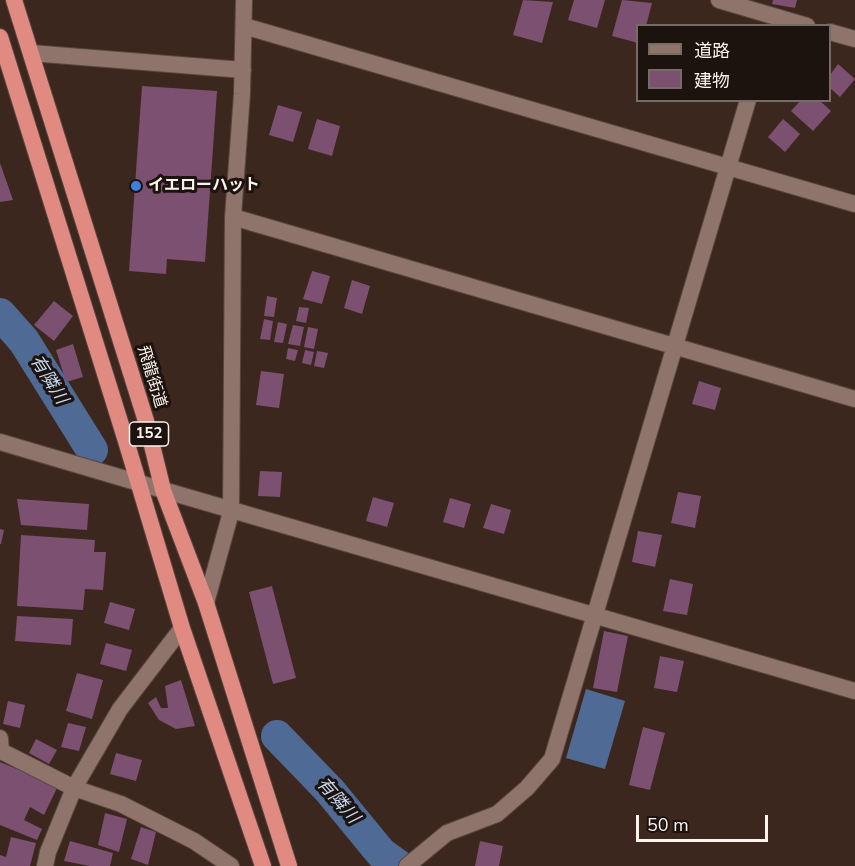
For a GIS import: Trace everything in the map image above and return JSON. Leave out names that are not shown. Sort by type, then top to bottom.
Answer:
[{"type":"highway","name":"飛龍街道","points":[[14,0],[146,421],[163,490],[206,603],[289,866]]},
{"type":"highway","name":"152","points":[[0,37],[139,482],[182,628],[263,866]]},
{"type":"street","points":[[206,603],[231,512],[233,217],[243,70],[244,0]]},
{"type":"street","points":[[719,0],[771,20],[795,24]]},
{"type":"street","points":[[244,26],[855,204]]},
{"type":"street","points":[[831,32],[855,39]]},
{"type":"street","points":[[31,53],[243,70]]},
{"type":"street","points":[[412,861],[447,833],[497,814],[527,788],[552,759],[747,102]]},
{"type":"street","points":[[233,217],[855,399]]},
{"type":"street","points":[[0,442],[139,482],[231,512],[855,691]]},
{"type":"street","points":[[45,866],[48,852],[74,788],[120,709],[182,628]]},
{"type":"street","points":[[0,738],[1,751],[74,788],[121,804],[194,841],[231,866]]},
{"type":"water","points":[[586,689],[625,701],[605,769],[566,758]]},
{"type":"building","points":[[523,0],[553,2],[542,43],[513,35]]},
{"type":"building","points":[[574,0],[605,0],[597,28],[568,20]]},
{"type":"building","points":[[622,0],[652,3],[647,24],[636,24],[636,42],[612,36]]},
{"type":"building","points":[[773,0],[797,0],[795,8],[772,4]]},
{"type":"building","points":[[838,64],[855,79],[840,97],[831,89],[831,74]]},
{"type":"building","points":[[142,86],[217,91],[205,262],[167,259],[166,274],[129,271]]},
{"type":"building","points":[[799,102],[821,102],[831,111],[813,131],[791,111]]},
{"type":"building","points":[[278,105],[302,112],[293,142],[269,135]]},
{"type":"building","points":[[317,119],[340,126],[332,156],[308,149]]},
{"type":"building","points":[[783,119],[800,134],[785,152],[768,137]]},
{"type":"building","points":[[0,163],[13,200],[0,202]]},
{"type":"building","points":[[312,271],[330,276],[322,304],[303,299]]},
{"type":"building","points":[[352,280],[370,286],[362,314],[344,308]]},
{"type":"building","points":[[267,296],[277,298],[274,317],[264,316]]},
{"type":"building","points":[[54,301],[73,316],[54,341],[34,325]]},
{"type":"building","points":[[299,307],[309,308],[306,323],[296,321]]},
{"type":"building","points":[[264,319],[273,321],[270,340],[260,339]]},
{"type":"building","points":[[278,322],[287,324],[283,343],[274,342]]},
{"type":"building","points":[[293,325],[304,327],[300,346],[288,344]]},
{"type":"building","points":[[308,327],[318,329],[314,349],[304,347]]},
{"type":"building","points":[[73,344],[83,377],[66,382],[56,350]]},
{"type":"building","points":[[288,348],[298,350],[295,361],[286,359]]},
{"type":"building","points":[[305,350],[314,352],[311,365],[302,363]]},
{"type":"building","points":[[317,351],[328,353],[324,368],[314,366]]},
{"type":"building","points":[[261,371],[284,374],[279,408],[256,405]]},
{"type":"building","points":[[699,381],[721,388],[715,410],[692,404]]},
{"type":"building","points":[[260,471],[282,472],[280,497],[258,496]]},
{"type":"building","points":[[678,492],[701,496],[695,528],[671,523]]},
{"type":"building","points":[[373,497],[394,503],[387,527],[366,521]]},
{"type":"building","points":[[450,498],[471,504],[464,528],[443,522]]},
{"type":"building","points":[[17,499],[89,504],[87,530],[21,525]]},
{"type":"building","points":[[491,504],[511,510],[504,534],[483,528]]},
{"type":"building","points":[[0,529],[4,530],[1,544],[0,544]]},
{"type":"building","points":[[638,531],[662,535],[655,567],[632,562]]},
{"type":"building","points":[[21,535],[95,540],[94,552],[106,552],[103,590],[85,589],[83,610],[17,606]]},
{"type":"building","points":[[670,579],[693,584],[687,615],[663,611]]},
{"type":"building","points":[[272,586],[296,678],[273,684],[249,592]]},
{"type":"building","points":[[110,602],[135,609],[129,630],[104,623]]},
{"type":"building","points":[[17,616],[73,619],[71,645],[15,641]]},
{"type":"building","points":[[604,631],[628,636],[617,692],[593,688]]},
{"type":"building","points":[[106,643],[132,650],[126,671],[100,664]]},
{"type":"building","points":[[660,656],[684,661],[677,692],[654,688]]},
{"type":"building","points":[[77,673],[103,680],[92,719],[66,711]]},
{"type":"building","points":[[181,680],[195,726],[176,729],[159,720],[148,703],[156,697],[161,708],[168,708],[165,686]]},
{"type":"building","points":[[8,701],[25,705],[20,728],[3,724]]},
{"type":"building","points":[[68,723],[86,727],[79,751],[61,747]]},
{"type":"building","points":[[643,727],[665,733],[650,790],[629,785]]},
{"type":"building","points":[[36,739],[57,750],[49,764],[29,753]]},
{"type":"building","points":[[116,753],[142,760],[136,781],[110,774]]},
{"type":"building","points":[[0,762],[44,780],[57,788],[44,815],[30,807],[24,820],[42,829],[37,840],[0,825]]},
{"type":"building","points":[[105,813],[127,819],[119,852],[98,845]]},
{"type":"building","points":[[141,827],[156,832],[148,865],[131,859]]},
{"type":"building","points":[[11,837],[36,843],[30,866],[0,866],[0,855],[6,857]]},
{"type":"building","points":[[70,841],[113,853],[110,866],[90,866],[64,861]]},
{"type":"building","points":[[480,841],[503,846],[499,866],[475,866]]},
{"type":"waterway","name":"有隣川","points":[[0,314],[24,341],[92,450]]},
{"type":"waterway","name":"有隣川","points":[[277,736],[330,791],[381,853],[399,866]]},
{"type":"place","name":"イエローハット","points":[[136,186]]}]
